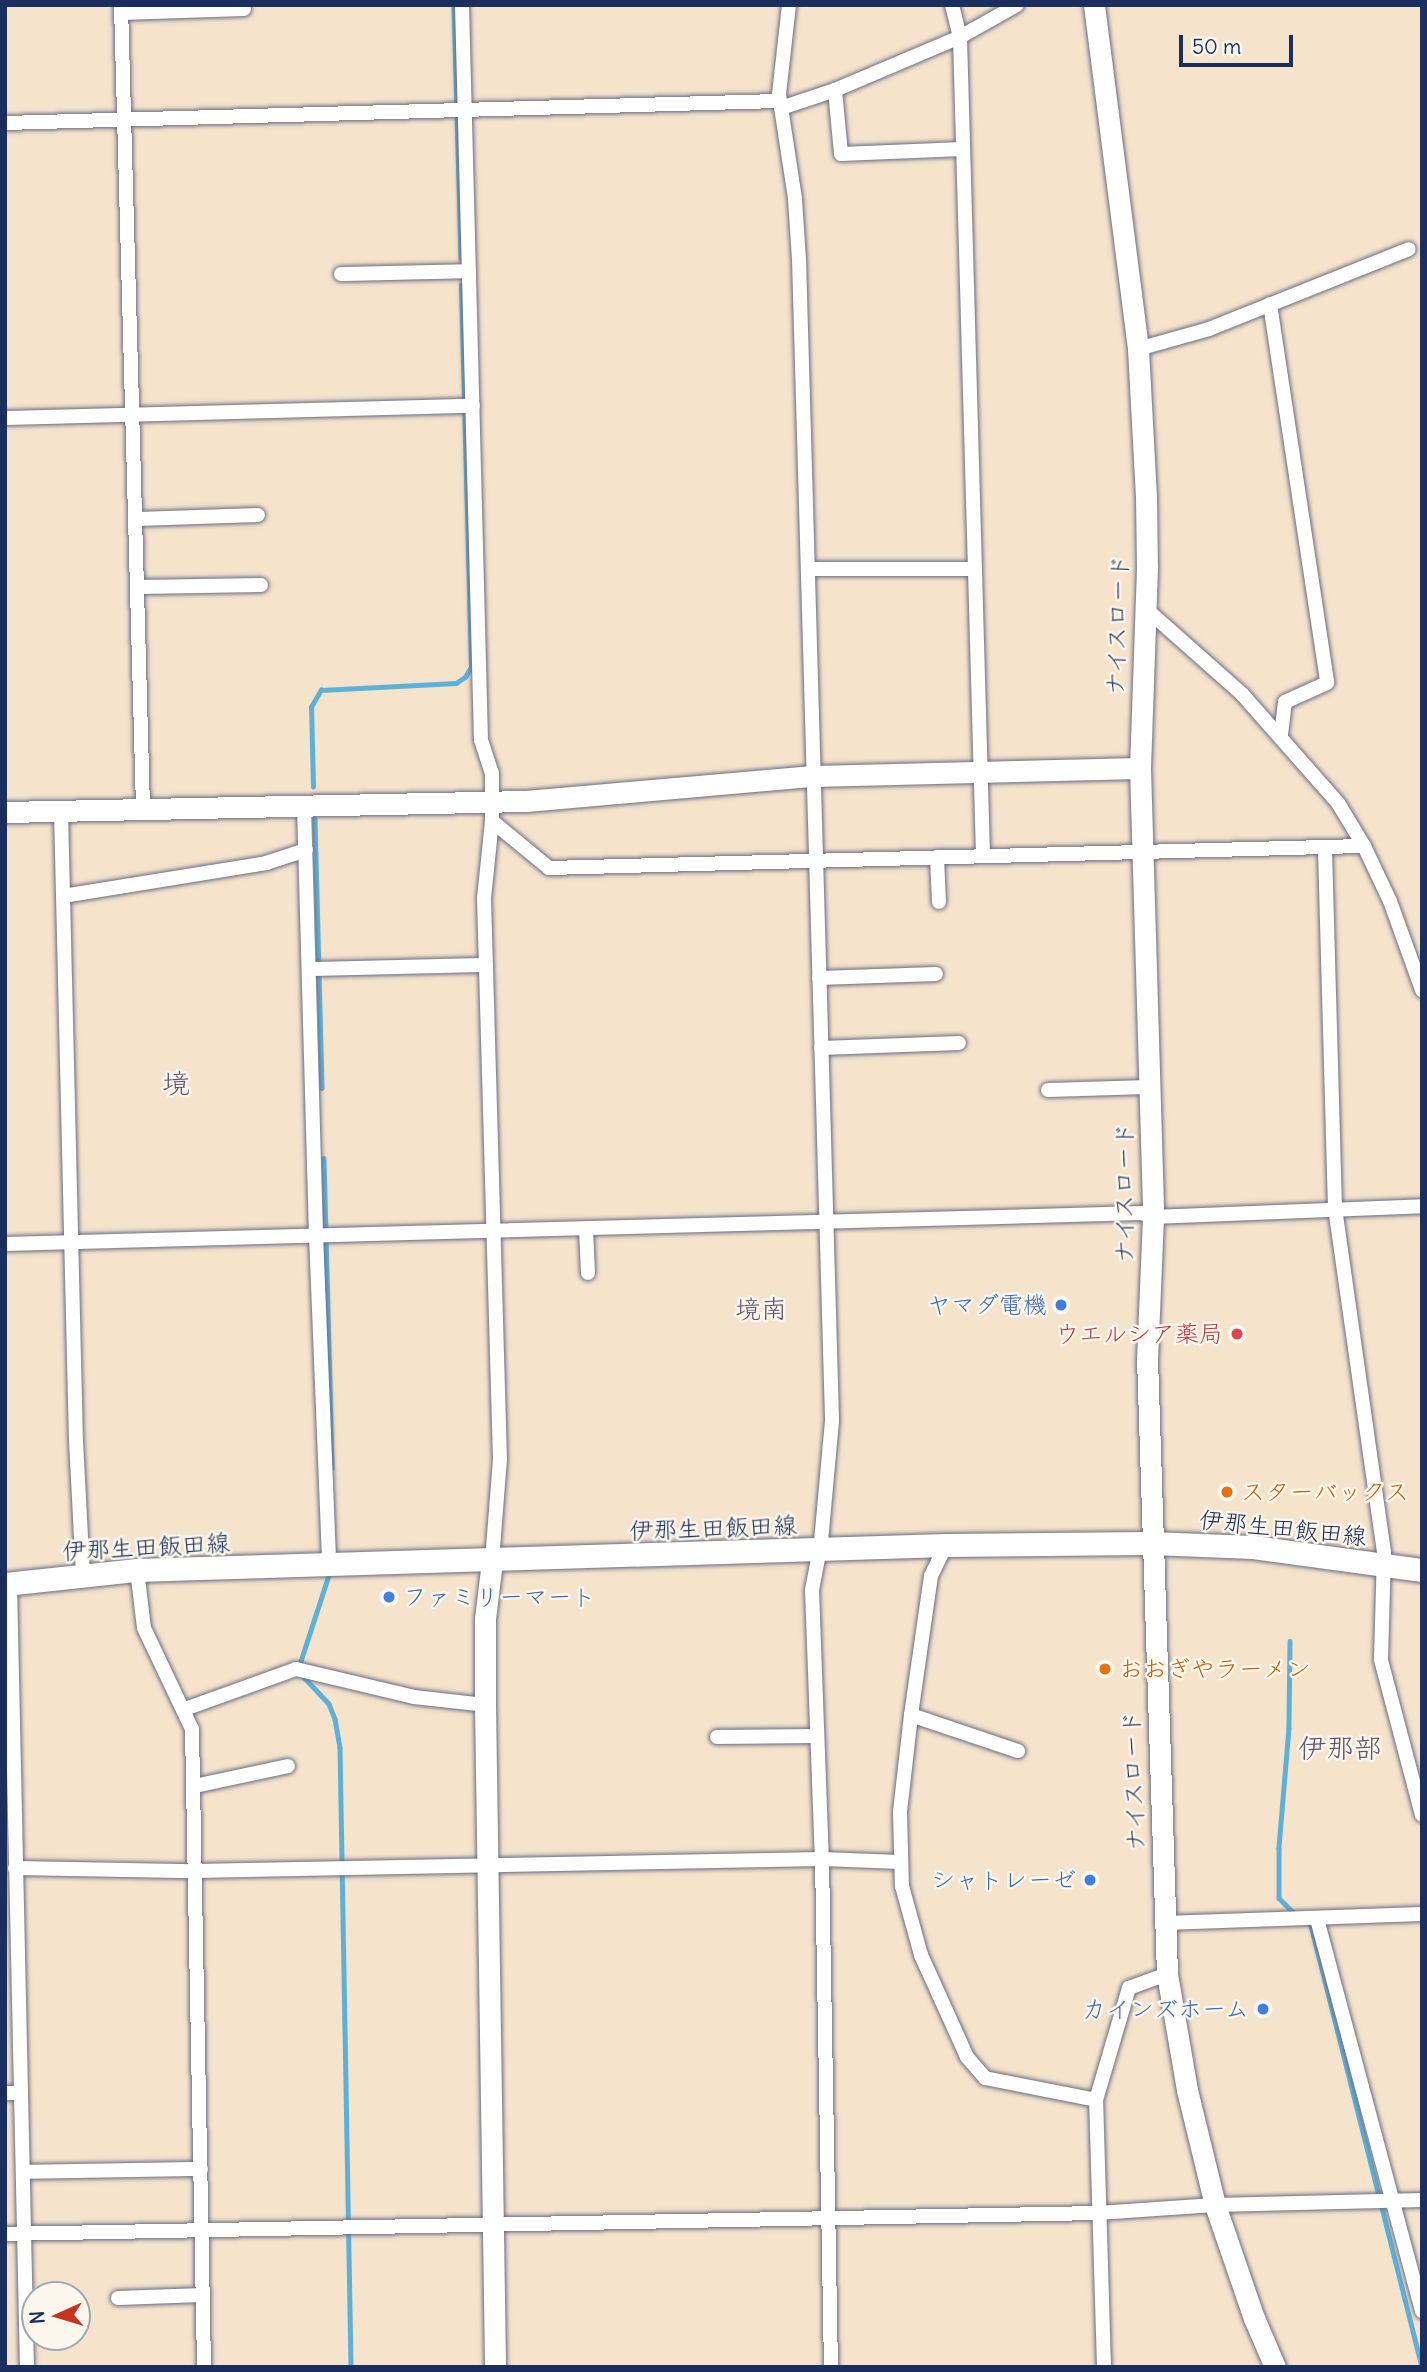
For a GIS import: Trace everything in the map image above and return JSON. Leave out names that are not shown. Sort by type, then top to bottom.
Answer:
[{"type":"main road","name":"伊那生田飯田線","points":[[8,1584],[137,1570],[946,1545],[1151,1543],[1253,1548],[1422,1570]]},
{"type":"street","points":[[462,5],[459,110],[470,271],[467,406],[481,740],[492,773],[484,898],[500,1459],[485,1619],[485,1705],[495,2367]]},
{"type":"street","points":[[789,5],[780,105],[795,199],[799,259],[832,1421],[821,1544],[812,1590],[822,1860],[831,2367]]},
{"type":"street","points":[[952,5],[960,37],[983,856]]},
{"type":"street","points":[[5,123],[459,110],[780,105],[835,90],[960,37],[1017,5]]},
{"type":"street","name":"ナイスロード","points":[[1094,5],[1138,349],[1146,497],[1146,609],[1140,768],[1153,1217],[1147,1358],[1167,1974],[1187,2090],[1215,2205],[1254,2318],[1275,2367]]},
{"type":"street","points":[[143,808],[135,413],[121,9],[244,9]]},
{"type":"street","points":[[835,90],[841,154],[964,149]]},
{"type":"street","points":[[1138,349],[1209,329],[1409,250]]},
{"type":"street","points":[[341,274],[470,271]]},
{"type":"street","points":[[1270,304],[1326,683],[1285,702],[1281,734]]},
{"type":"street","points":[[5,418],[467,406]]},
{"type":"street","points":[[137,519],[258,515]]},
{"type":"street","points":[[807,569],[975,569]]},
{"type":"street","points":[[138,587],[261,585]]},
{"type":"street","points":[[1146,609],[1242,694],[1281,734],[1338,803],[1364,846],[1390,901],[1422,989]]},
{"type":"street","points":[[5,812],[304,806],[491,811],[561,799],[813,776],[1140,768]]},
{"type":"street","points":[[304,806],[316,968],[329,1565]]},
{"type":"street","points":[[61,811],[71,1242],[83,1574]]},
{"type":"street","points":[[491,811],[549,868],[1325,850],[1364,846]]},
{"type":"street","points":[[63,896],[266,863],[306,850]]},
{"type":"street","points":[[1325,850],[1335,1208],[1384,1565],[1381,1660],[1422,1815]]},
{"type":"street","points":[[937,858],[939,902]]},
{"type":"street","points":[[316,968],[486,965]]},
{"type":"street","points":[[819,978],[936,974]]},
{"type":"street","points":[[821,1048],[959,1043]]},
{"type":"street","points":[[1048,1090],[1149,1087]]},
{"type":"street","points":[[5,1244],[1141,1213],[1153,1217],[1422,1206]]},
{"type":"street","points":[[586,1229],[587,1273]]},
{"type":"street","points":[[946,1545],[931,1576],[911,1715],[900,1812],[902,1886],[921,1955],[967,2057],[985,2078],[1096,2100]]},
{"type":"street","points":[[137,1570],[144,1628],[185,1709],[192,1729],[204,2367]]},
{"type":"street","points":[[8,1584],[15,1682],[15,1868],[11,1966],[13,2093],[23,2172],[27,2367]]},
{"type":"street","points":[[185,1709],[298,1669],[388,1692],[485,1705]]},
{"type":"street","points":[[911,1715],[1018,1751]]},
{"type":"street","points":[[717,1737],[817,1736]]},
{"type":"street","points":[[195,1786],[288,1766]]},
{"type":"street","points":[[15,1868],[195,1871],[822,1860],[900,1862]]},
{"type":"street","points":[[1164,1923],[1422,1914]]},
{"type":"street","points":[[1317,1919],[1422,2312]]},
{"type":"street","points":[[1104,2367],[1096,2100],[1129,1988],[1167,1974]]},
{"type":"street","points":[[23,2172],[201,2169]]},
{"type":"street","points":[[5,2234],[493,2227],[1098,2213],[1215,2205],[1422,2200]]},
{"type":"street","points":[[118,2298],[203,2295]]},
{"type":"waterway","points":[[454,5],[461,258]]},
{"type":"waterway","points":[[313,787],[311,707],[321,690],[456,683],[465,677],[471,667],[461,285]]},
{"type":"waterway","points":[[315,819],[322,1088]]},
{"type":"waterway","points":[[324,1158],[332,1468]]},
{"type":"waterway","points":[[299,1666],[328,1577]]},
{"type":"waterway","points":[[1290,1641],[1289,1728],[1279,1848],[1279,1898],[1294,1913]]},
{"type":"waterway","points":[[303,1676],[329,1704],[335,1719],[340,1748],[351,2367]]},
{"type":"waterway","points":[[1307,1922],[1311,1925],[1422,2366]]},
{"type":"place","name":"ヤマダ電機","points":[[1061,1305]]},
{"type":"place","name":"ウエルシア薬局","points":[[1237,1334]]},
{"type":"place","name":"スターバックス","points":[[1227,1492]]},
{"type":"place","name":"ファミリーマート","points":[[389,1597]]},
{"type":"place","name":"おおぎやラーメン","points":[[1105,1669]]},
{"type":"place","name":"シャトレーゼ","points":[[1090,1880]]},
{"type":"place","name":"カインズホーム","points":[[1263,2009]]},
{"type":"district","name":"境","points":[[176,1083]]},
{"type":"district","name":"境南","points":[[761,1309]]},
{"type":"district","name":"伊那部","points":[[1340,1748]]}]
